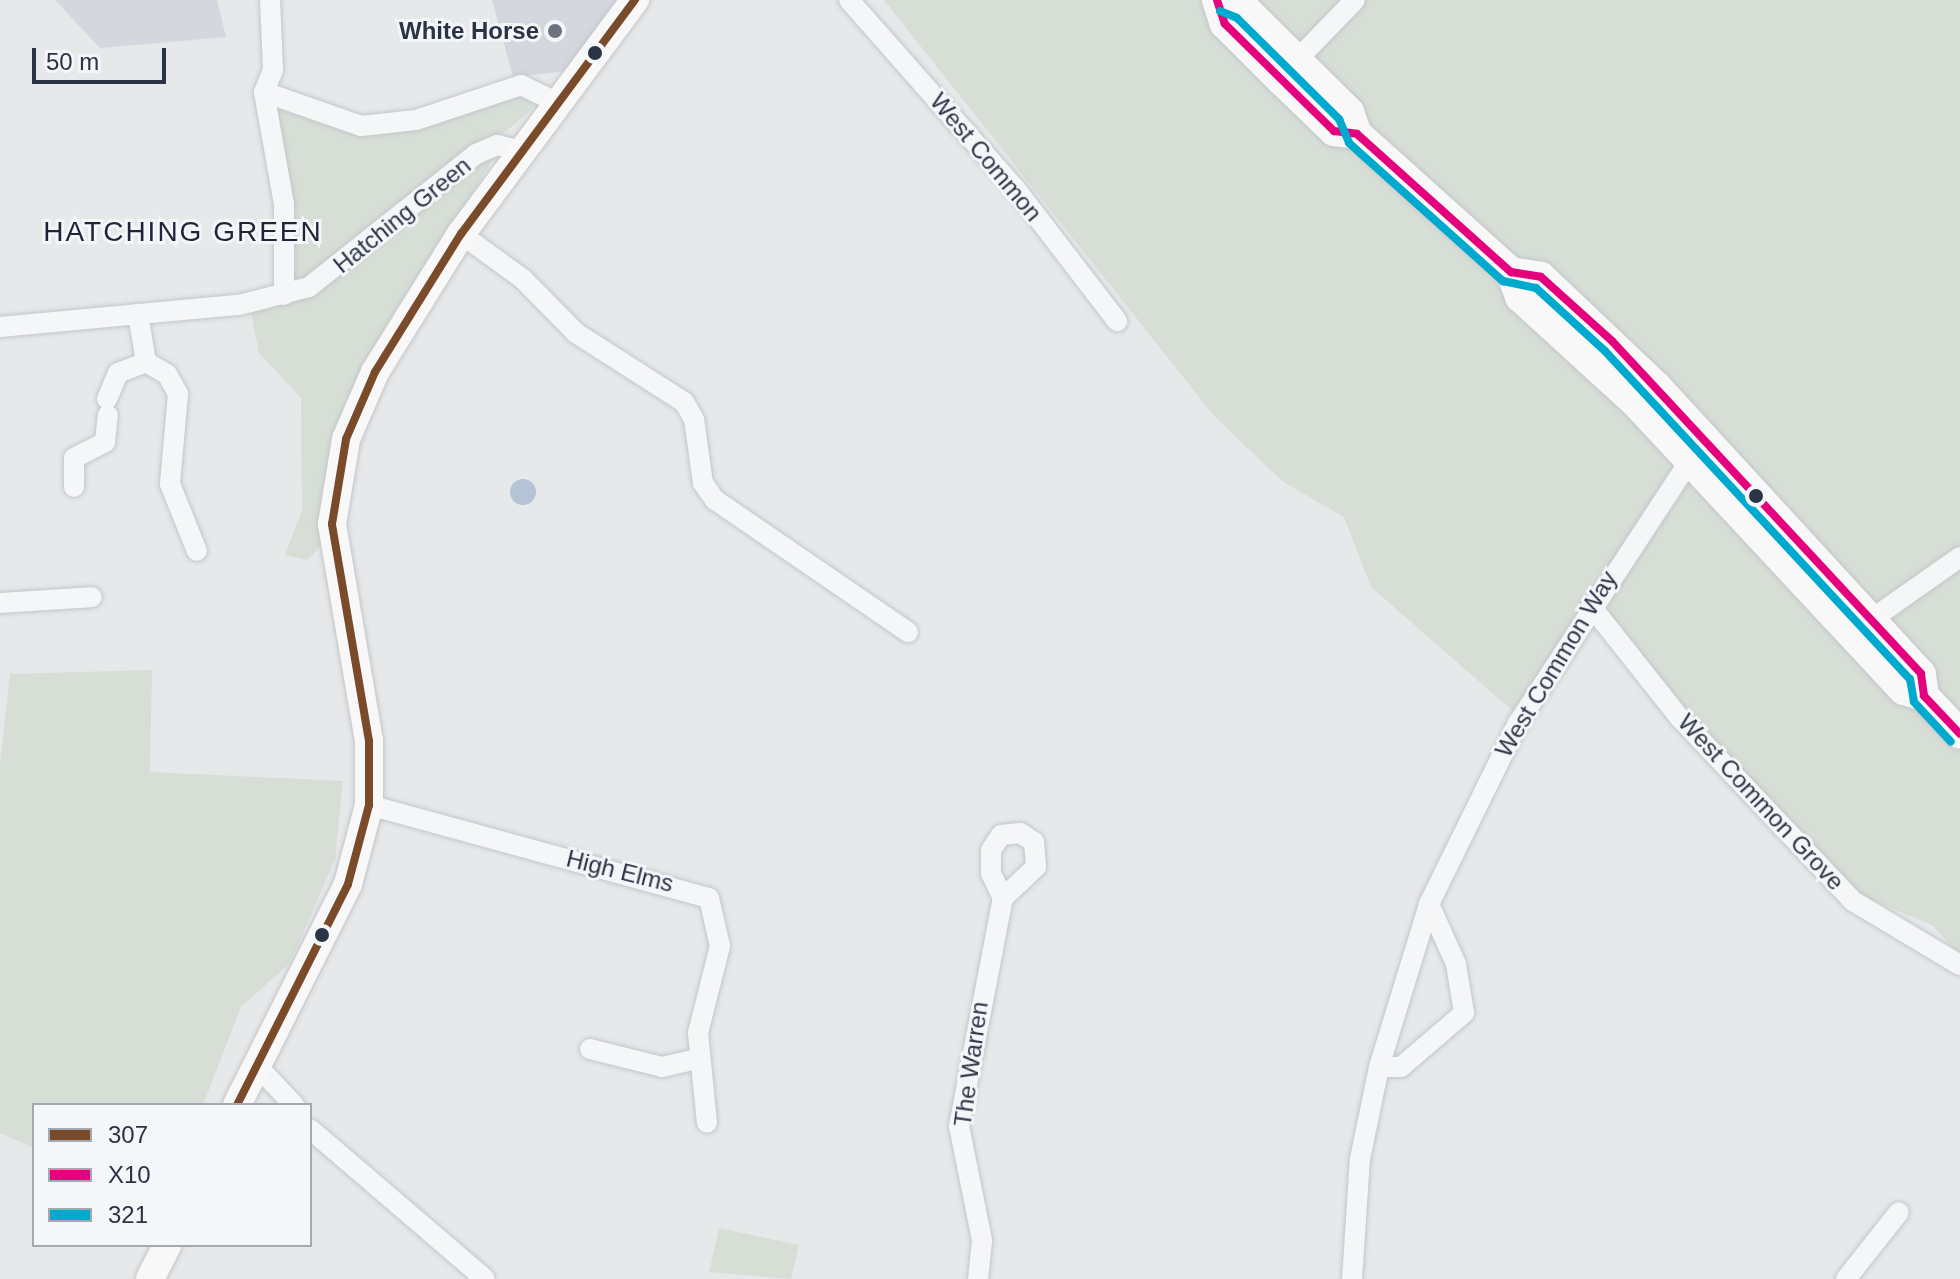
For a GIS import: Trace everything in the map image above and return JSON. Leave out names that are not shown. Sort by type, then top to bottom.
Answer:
[{"type":"main road","points":[[238,1103],[348,884],[369,805],[369,741],[334,555],[335,490],[346,439],[375,372],[461,234],[556,102],[635,0]]},
{"type":"main road","points":[[1217,0],[1225,24],[1288,69]]},
{"type":"main road","points":[[1224,0],[1244,8],[1334,131],[1357,134],[1511,272],[1520,297],[1698,449],[1860,628],[1904,690],[1924,696],[1960,734]]},
{"type":"main road","points":[[150,1279],[166,1247]]},
{"type":"street","points":[[270,0],[273,70],[264,92],[284,204],[284,295]]},
{"type":"street","name":"West Common","points":[[849,0],[1015,188],[1117,321]]},
{"type":"street","points":[[1288,69],[1355,0]]},
{"type":"street","points":[[264,92],[361,126],[416,120],[521,85],[556,102]]},
{"type":"street","name":"Hatching Green","points":[[0,327],[138,314],[284,295],[324,280],[476,154],[497,145],[521,151]]},
{"type":"street","points":[[461,234],[523,279],[576,333],[684,402],[694,419],[703,483],[715,500],[908,632]]},
{"type":"street","points":[[138,314],[146,362]]},
{"type":"street","points":[[74,487],[74,458],[105,442],[108,407],[118,373],[146,362]]},
{"type":"street","points":[[146,362],[167,374],[178,394],[170,484],[197,551]]},
{"type":"street","name":"West Common Way","points":[[1352,1279],[1360,1159],[1379,1067],[1429,904],[1511,736],[1591,606],[1698,449]]},
{"type":"street","points":[[1860,628],[1960,557]]},
{"type":"street","points":[[0,603],[92,597]]},
{"type":"street","name":"West Common Grove","points":[[1591,606],[1679,717],[1853,901],[1960,965]]},
{"type":"street","name":"High Elms","points":[[369,805],[701,892],[714,912],[720,946],[697,1059],[708,1089],[707,1123]]},
{"type":"street","name":"The Warren","points":[[978,1279],[982,1240],[959,1126],[1003,898]]},
{"type":"street","points":[[1379,1067],[1401,1067],[1464,1013],[1456,964],[1429,904]]},
{"type":"street","points":[[590,1049],[662,1067],[697,1059]]},
{"type":"street","points":[[257,1066],[292,1103]]},
{"type":"street","points":[[312,1131],[485,1279]]},
{"type":"street","points":[[1846,1279],[1899,1212]]},
{"type":"shaded area","points":[[55,0],[217,0],[226,37],[100,48]]},
{"type":"shaded area","points":[[492,0],[617,0],[565,71],[513,77]]},
{"type":"shaded area","points":[[884,0],[1960,0],[1960,955],[1932,925],[1853,892],[1593,612],[1522,719],[1371,587],[1344,517],[1282,481],[1214,416]]},
{"type":"shaded area","name":"Hatching Green","points":[[524,92],[534,107],[514,125],[295,284],[273,112],[278,105],[359,135]]},
{"type":"shaded area","name":"Hatching Green","points":[[486,155],[493,159],[345,403],[320,503],[321,546],[307,560],[285,555],[302,510],[301,398],[259,353],[251,312],[301,299]]},
{"type":"shaded area","points":[[152,670],[150,772],[343,781],[335,859],[290,963],[241,1007],[204,1103],[32,1103],[32,1147],[0,1133],[0,764],[10,674]]},
{"type":"shaded area","points":[[719,1228],[799,1245],[791,1279],[709,1272]]},
{"type":"water","points":[[523,479],[532,483],[536,492],[532,501],[523,505],[514,501],[510,492],[514,483]]},
{"type":"transit line","name":"307","points":[[238,1103],[348,884],[369,805],[369,741],[332,524],[346,439],[375,372],[461,234],[635,0]]},
{"type":"transit line","name":"X10","points":[[1217,0],[1225,24],[1334,131],[1357,134],[1511,272],[1541,277],[1612,341],[1921,674],[1924,696],[1960,734]]},
{"type":"transit line","name":"321","points":[[1220,11],[1237,18],[1339,119],[1349,143],[1503,281],[1536,288],[1604,350],[1910,679],[1914,702],[1951,742]]},
{"type":"place","name":"White Horse","points":[[555,31]]},
{"type":"district","name":"HATCHING GREEN","points":[[183,232]]}]
